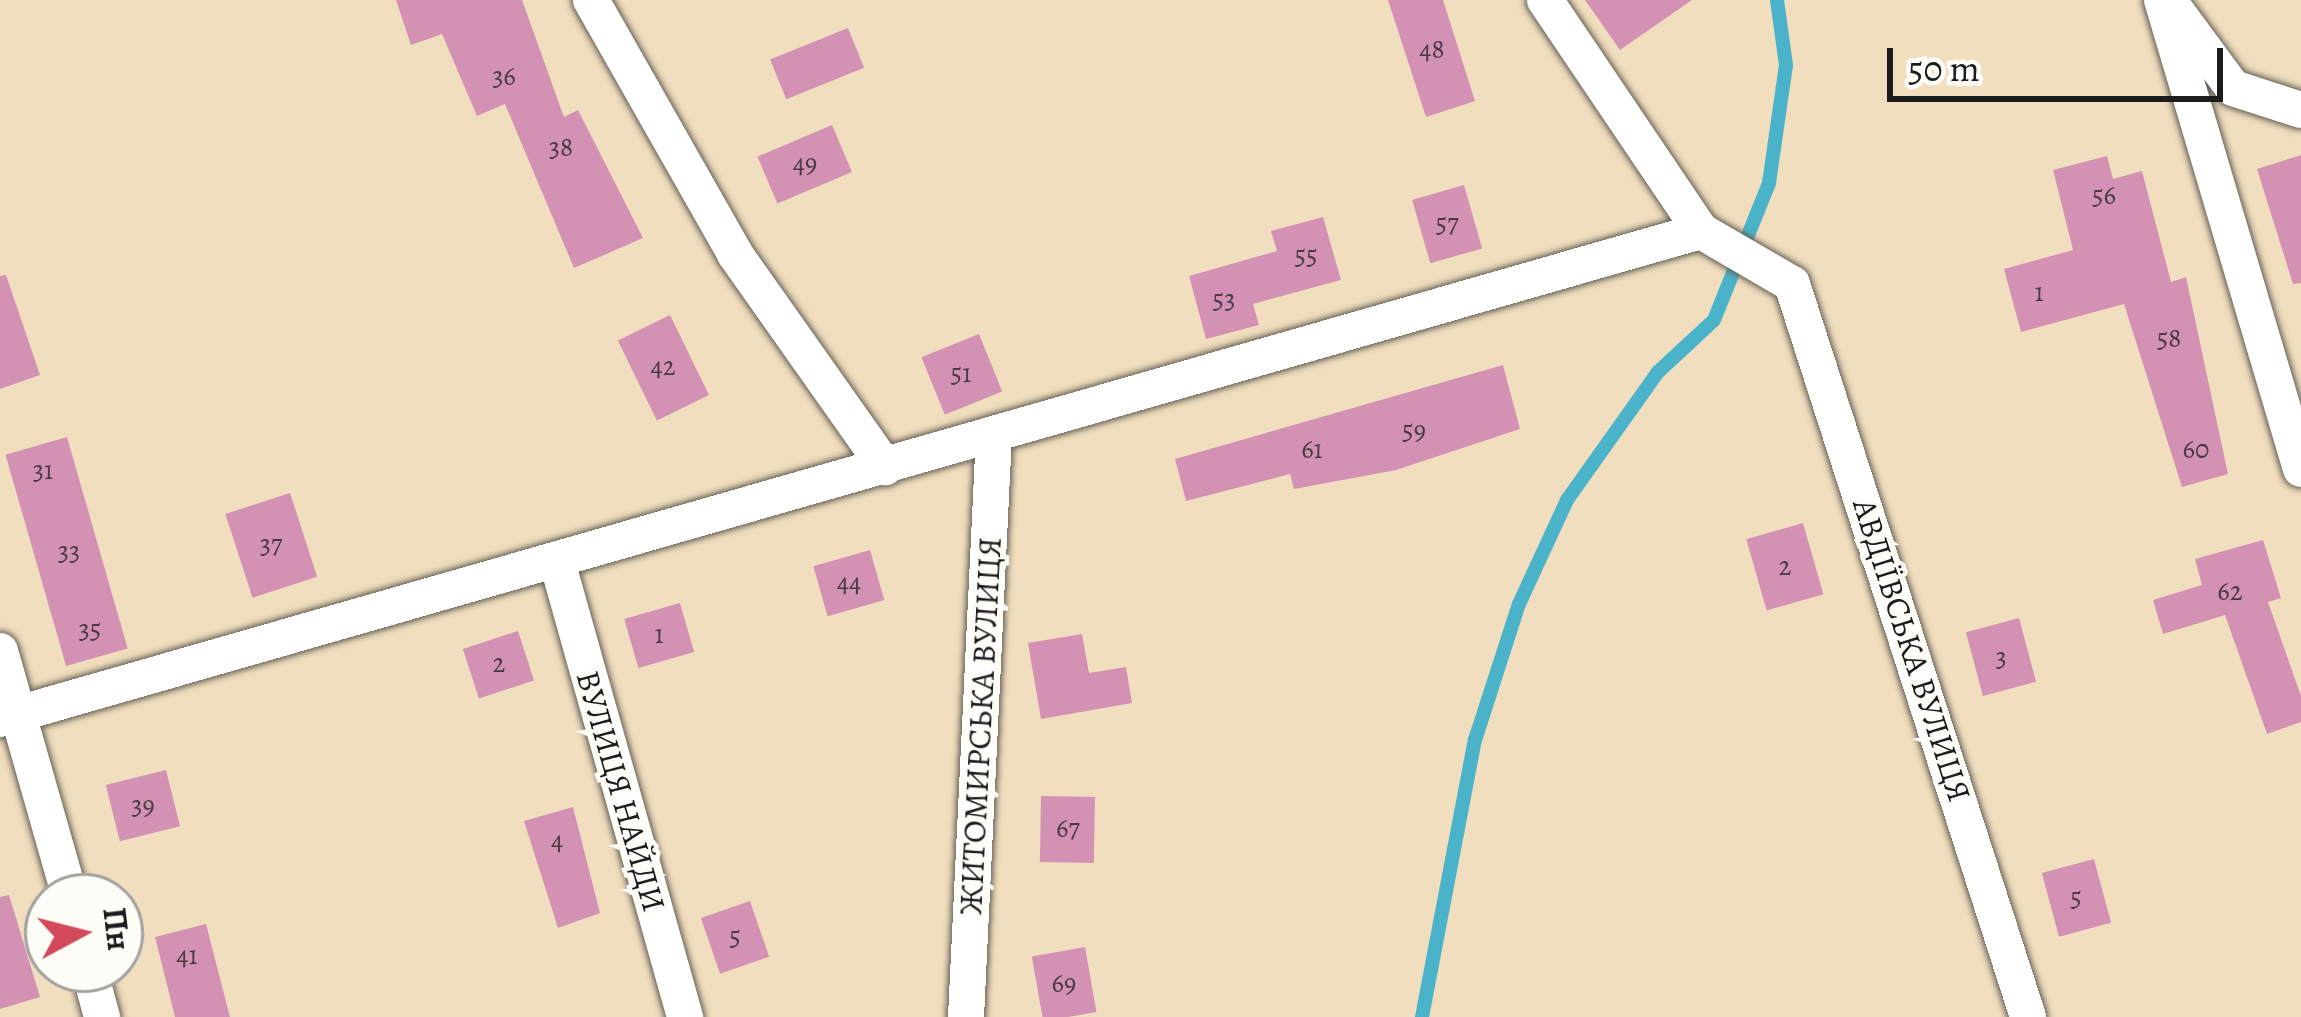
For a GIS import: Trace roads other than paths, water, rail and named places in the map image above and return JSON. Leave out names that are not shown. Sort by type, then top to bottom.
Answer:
[{"type":"street","points":[[591,0],[735,254],[885,467]]},
{"type":"street","points":[[10,717],[558,565],[1701,231],[1545,0]]},
{"type":"street","points":[[2165,0],[2233,88],[2301,110]]},
{"type":"street","points":[[2165,0],[2301,469]]},
{"type":"street","name":"АВДІЇВСЬКА ВУЛИЦЯ","points":[[1701,231],[1792,284],[2028,1017]]},
{"type":"street","name":"ЖИТОМИРСЬКА ВУЛИЦЯ","points":[[966,1017],[994,435]]},
{"type":"street","name":"ВУЛИЦЯ НАЙДИ","points":[[558,565],[685,1017]]},
{"type":"street","points":[[0,651],[10,717],[62,873]]},
{"type":"waterway","points":[[1422,1017],[1475,740],[1519,604],[1567,500],[1658,372],[1714,320],[1769,183],[1786,65],[1777,0]]}]
